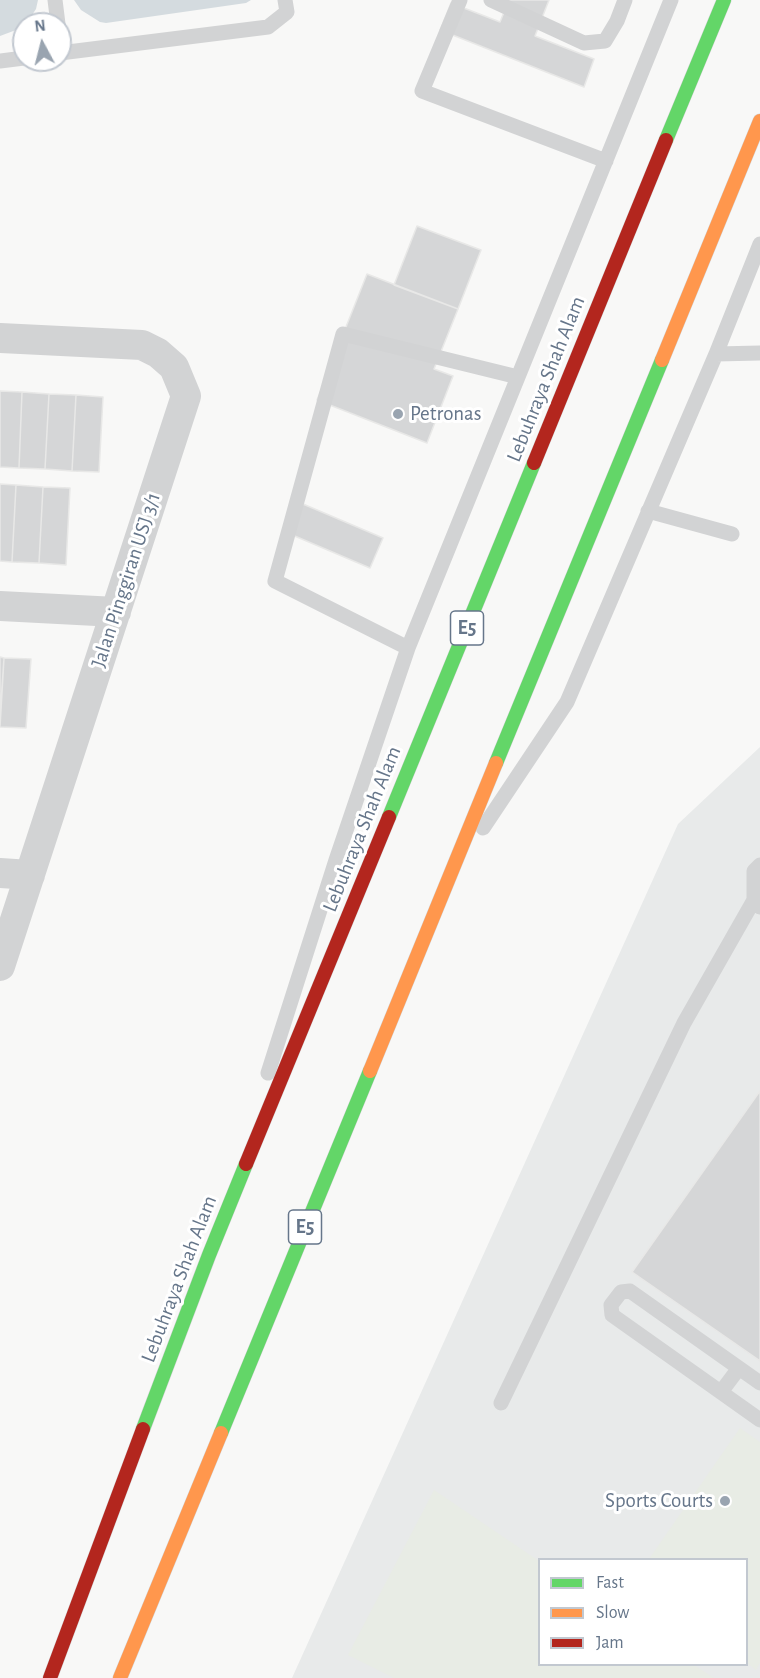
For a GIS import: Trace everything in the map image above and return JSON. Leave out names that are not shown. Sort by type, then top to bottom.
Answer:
[{"type":"highway","name":"Lebuhraya Shah Alam","points":[[50,1678],[209,1256],[724,0]]},
{"type":"highway","name":"E5","points":[[120,1678],[760,121]]},
{"type":"highway","points":[[131,1678],[164,1570]]},
{"type":"street","name":"Jalan Pinggiran USJ 3/1","points":[[0,338],[142,345],[158,353],[174,367],[186,396],[0,966]]},
{"type":"street","points":[[0,606],[116,612]]},
{"type":"street","points":[[0,873],[30,875]]},
{"type":"lane","points":[[72,48],[268,27],[287,12],[285,0]]},
{"type":"lane","points":[[460,0],[422,92],[606,161]]},
{"type":"lane","points":[[491,0],[584,43],[605,41],[617,21],[625,0]]},
{"type":"lane","points":[[209,1256],[336,860],[408,648],[671,0]]},
{"type":"lane","points":[[446,884],[567,702],[716,354],[760,244]]},
{"type":"lane","points":[[408,648],[275,581],[343,334],[518,377]]},
{"type":"lane","points":[[716,354],[760,353]]},
{"type":"lane","points":[[648,511],[732,534]]},
{"type":"lane","points":[[501,1402],[684,1023],[757,903],[754,871],[760,864]]},
{"type":"lane","points":[[760,1383],[630,1291],[621,1292],[611,1305],[612,1315],[760,1420]]},
{"type":"lane","points":[[721,1392],[739,1368]]},
{"type":"shaded area","points":[[0,0],[38,0],[34,12],[12,12],[12,32],[0,36]]},
{"type":"shaded area","points":[[74,0],[251,0],[246,3],[106,23],[100,22],[81,10]]},
{"type":"shaded area","points":[[760,747],[760,1678],[292,1678],[678,824]]},
{"type":"shaded area","name":"Sports Courts","points":[[740,1428],[760,1442],[760,1663],[756,1670],[748,1664],[748,1558],[650,1558]]},
{"type":"shaded area","points":[[434,1490],[538,1560],[538,1666],[696,1666],[714,1678],[394,1678],[348,1655]]},
{"type":"building","points":[[509,0],[549,0],[535,36],[594,59],[584,87],[440,30],[451,3],[500,22]]},
{"type":"building","points":[[417,226],[481,250],[458,309],[394,285]]},
{"type":"building","points":[[367,274],[458,309],[434,369],[453,376],[427,443],[317,400]]},
{"type":"building","points":[[0,391],[22,392],[19,468],[0,467]]},
{"type":"building","points":[[22,392],[49,394],[45,469],[19,468]]},
{"type":"building","points":[[49,394],[76,395],[72,471],[45,469]]},
{"type":"building","points":[[76,395],[103,397],[99,472],[72,471]]},
{"type":"building","points":[[0,484],[16,485],[12,562],[0,561]]},
{"type":"building","points":[[16,485],[43,487],[39,563],[12,562]]},
{"type":"building","points":[[43,487],[70,488],[66,565],[39,563]]},
{"type":"building","points":[[303,504],[383,538],[370,568],[290,534]]},
{"type":"building","points":[[0,657],[4,658],[0,717]]},
{"type":"building","points":[[4,658],[31,659],[26,728],[0,727]]},
{"type":"building","points":[[760,1091],[760,1361],[632,1272]]},
{"type":"traffic: fast","points":[[666,140],[724,0]]},
{"type":"traffic: fast","points":[[496,763],[662,360]]},
{"type":"traffic: fast","points":[[389,817],[534,463]]},
{"type":"traffic: fast","points":[[221,1433],[370,1071]]},
{"type":"traffic: fast","points":[[143,1429],[246,1164]]},
{"type":"traffic: slow","points":[[662,360],[760,121]]},
{"type":"traffic: slow","points":[[370,1071],[496,763]]},
{"type":"traffic: slow","points":[[120,1678],[221,1433]]},
{"type":"traffic: jam","points":[[534,463],[666,140]]},
{"type":"traffic: jam","points":[[246,1164],[389,817]]},
{"type":"traffic: jam","points":[[50,1678],[143,1429]]},
{"type":"place","name":"Petronas","points":[[398,414]]},
{"type":"place","name":"Sports Courts","points":[[725,1501]]}]
